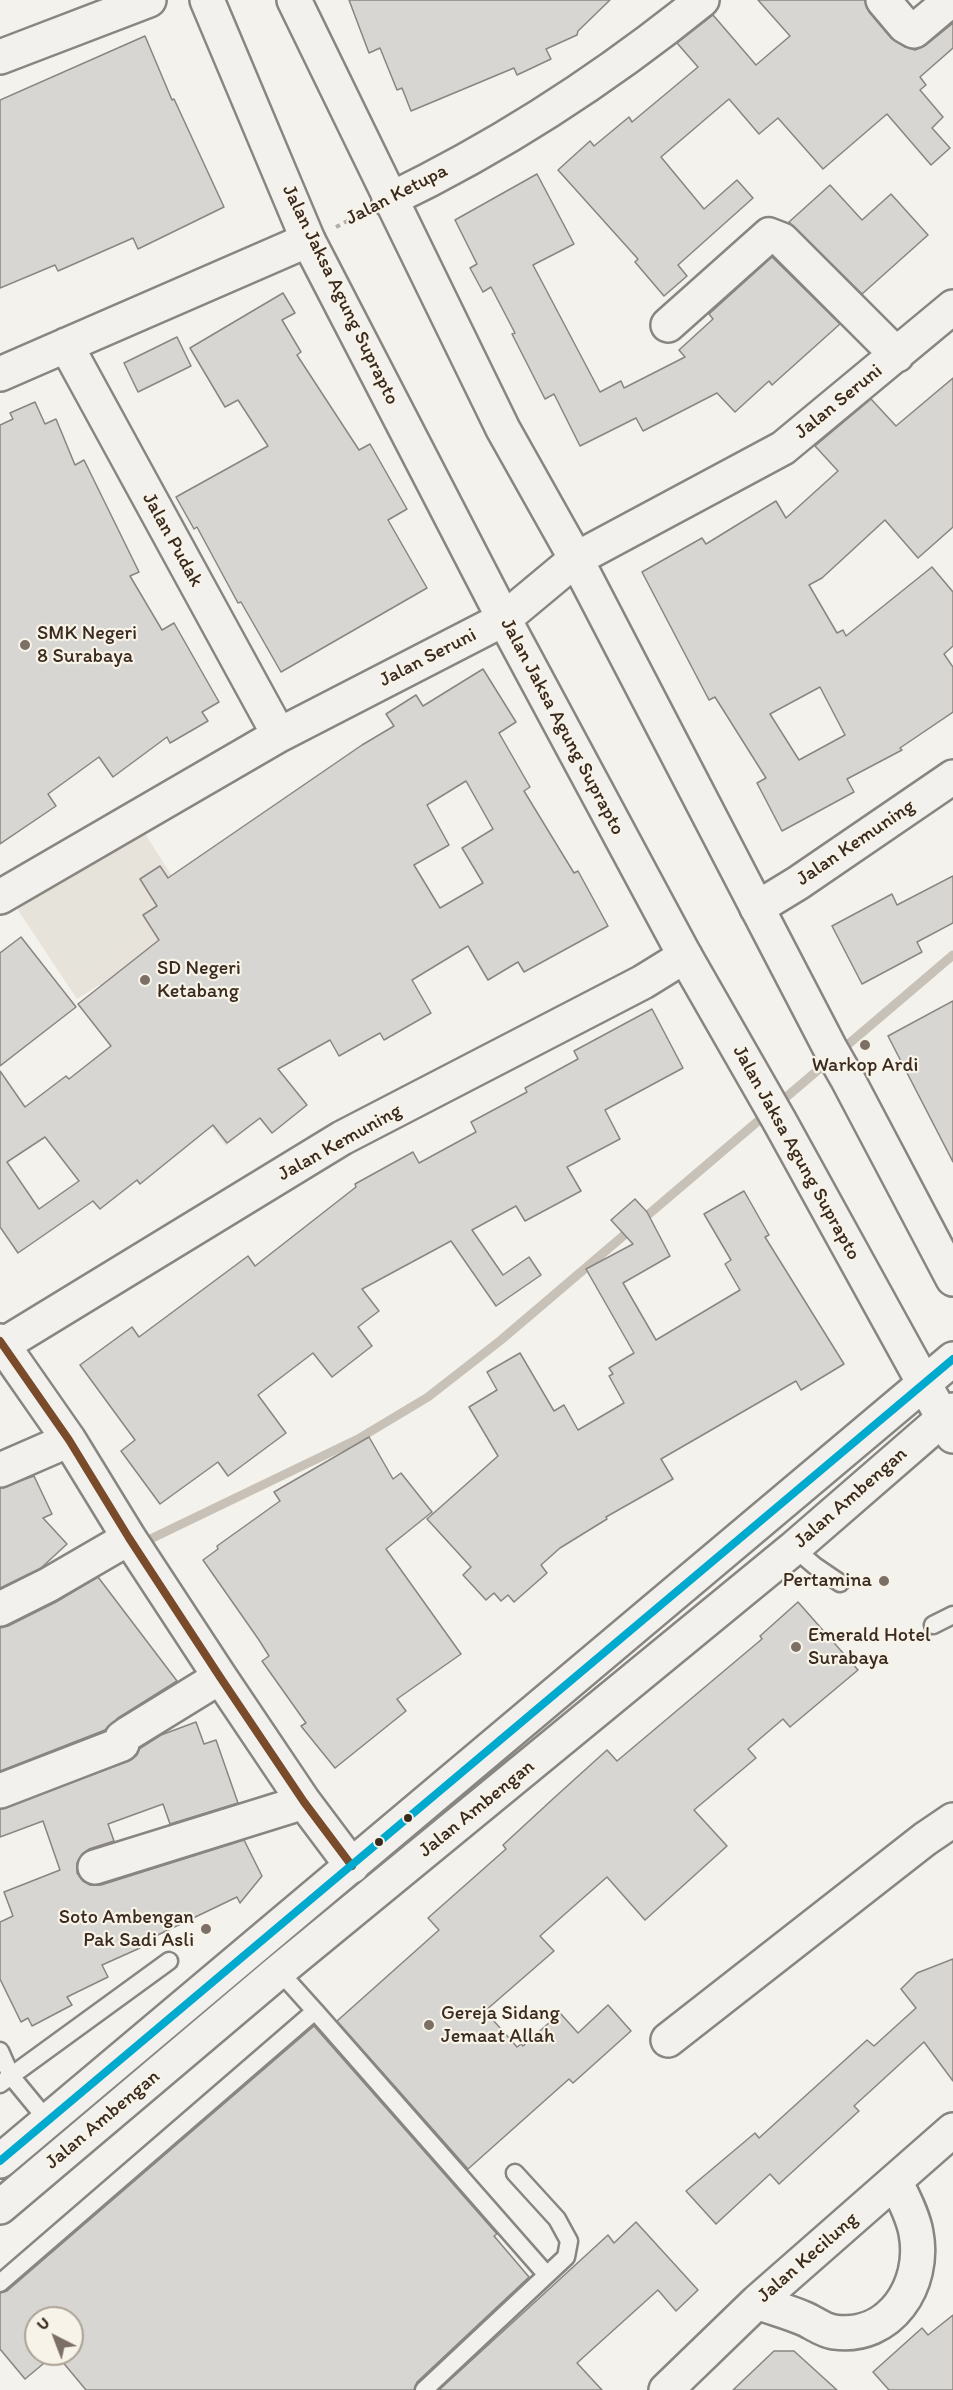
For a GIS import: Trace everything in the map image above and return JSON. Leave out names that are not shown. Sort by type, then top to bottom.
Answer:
[{"type":"street","points":[[0,57],[149,0]]},
{"type":"street","name":"Jalan Jaksa Agung Suprapto","points":[[207,0],[308,240],[504,619],[686,956],[922,1383],[950,1421]]},
{"type":"street","points":[[294,0],[389,200],[503,429],[576,560],[953,1279]]},
{"type":"street","name":"Jalan Ketupa","points":[[389,200],[423,183],[574,95],[702,0]]},
{"type":"street","points":[[883,0],[905,26],[914,31],[951,0]]},
{"type":"street","points":[[668,325],[769,235],[782,240],[897,355]]},
{"type":"street","points":[[0,374],[308,240]]},
{"type":"street","name":"Jalan Seruni","points":[[0,897],[279,735],[504,619],[576,560],[783,447],[953,307]]},
{"type":"street","name":"Jalan Pudak","points":[[66,345],[279,735]]},
{"type":"street","name":"Jalan Kemuning","points":[[757,908],[798,883],[953,777]]},
{"type":"street","name":"Jalan Kemuning","points":[[1,1343],[342,1138],[643,982],[686,956]]},
{"type":"street","points":[[1,1343],[69,1440],[219,1677],[304,1802],[352,1866]]},
{"type":"street","name":"Jalan Ambengan","points":[[0,2161],[953,1359]]},
{"type":"street","name":"Jalan Ambengan","points":[[0,2207],[279,1971],[950,1421]]},
{"type":"street","points":[[0,1470],[69,1440]]},
{"type":"street","points":[[0,1609],[133,1544]]},
{"type":"street","points":[[0,1791],[122,1744],[122,1738],[129,1733],[219,1677]]},
{"type":"street","points":[[95,1867],[304,1802]]},
{"type":"street","points":[[668,2040],[925,1839],[953,1821]]},
{"type":"street","name":"Jalan Kecilung","points":[[666,2390],[757,2302],[953,2130]]},
{"type":"street","points":[[757,2302],[803,2318],[831,2332],[858,2333],[876,2326],[900,2306],[916,2275],[917,2234],[896,2182]]},
{"type":"lane","points":[[794,1548],[814,1566],[840,1583]]},
{"type":"lane","points":[[933,1625],[953,1615]]},
{"type":"lane","points":[[5,2080],[169,1961]]},
{"type":"lane","points":[[279,1971],[546,2274]]},
{"type":"lane","points":[[0,2283],[315,2011]]},
{"type":"lane","points":[[0,2051],[5,2080],[48,2121]]},
{"type":"lane","points":[[424,2390],[566,2257],[569,2241],[557,2219],[515,2172]]},
{"type":"path","name":"Jalan Ketupa","points":[[308,240],[389,200]]},
{"type":"shaded area","name":"SD Negeri Ketabang","points":[[137,821],[234,974],[180,1008],[260,1119],[226,1146],[120,1007],[99,985],[77,999],[12,901]]},
{"type":"shaded area","points":[[113,847],[150,904],[135,914],[145,931],[74,977],[26,904]]},
{"type":"building","points":[[349,0],[610,0],[578,31],[577,35],[546,49],[551,59],[517,75],[514,68],[411,111],[402,88],[397,90],[380,48],[369,53]]},
{"type":"building","points":[[758,0],[865,0],[869,12],[891,38],[915,50],[926,45],[953,23],[953,48],[920,77],[926,85],[920,90],[943,117],[932,128],[950,148],[931,165],[887,114],[823,169],[778,118],[759,134],[729,99],[661,157],[704,209],[737,180],[753,198],[678,265],[687,276],[664,296],[635,262],[638,259],[558,170],[590,141],[594,146],[629,117],[632,122],[698,67],[677,43],[713,15],[756,65],[790,36]]},
{"type":"building","points":[[145,36],[172,100],[174,99],[224,207],[138,249],[133,238],[58,271],[55,265],[0,288],[0,100]]},
{"type":"building","points":[[537,174],[574,244],[533,265],[600,392],[621,381],[624,388],[685,357],[679,350],[713,319],[709,314],[772,257],[840,324],[772,385],[769,381],[735,412],[717,393],[643,431],[636,418],[580,446],[554,394],[545,399],[491,287],[483,292],[470,268],[477,264],[455,220]]},
{"type":"building","points":[[830,185],[862,220],[891,194],[928,235],[862,294],[789,222]]},
{"type":"building","points":[[283,293],[295,313],[282,320],[301,352],[297,355],[359,450],[370,444],[407,509],[388,520],[427,588],[281,672],[241,602],[238,603],[197,527],[194,529],[176,497],[268,446],[238,400],[225,407],[190,348]]},
{"type":"building","points":[[177,337],[191,366],[138,392],[124,363]]},
{"type":"building","points":[[953,378],[953,527],[918,558],[885,520],[822,578],[809,585],[837,633],[843,630],[846,636],[932,567],[953,592],[953,646],[944,654],[953,667],[953,712],[900,748],[902,750],[847,779],[854,792],[782,831],[757,783],[766,778],[715,697],[709,700],[642,572],[702,538],[706,544],[776,501],[786,518],[838,471],[815,446],[871,399],[896,426]],"holes":[[[820,687],[845,735],[799,760],[770,714]]]},
{"type":"building","points":[[35,402],[45,424],[56,419],[75,465],[84,460],[139,572],[130,576],[162,630],[174,623],[219,702],[202,712],[208,721],[170,743],[167,737],[113,777],[99,757],[48,794],[56,806],[0,844],[0,425],[13,419],[10,413]]},
{"type":"building","points":[[483,669],[516,722],[499,733],[530,787],[524,791],[574,873],[578,871],[608,926],[524,972],[518,962],[488,980],[468,946],[412,980],[431,1013],[384,1040],[380,1033],[339,1056],[330,1040],[278,1069],[307,1105],[272,1133],[260,1118],[227,1143],[213,1125],[140,1184],[137,1180],[100,1209],[93,1201],[18,1253],[0,1227],[0,1071],[25,1107],[66,1076],[69,1079],[111,1046],[78,1004],[159,940],[143,915],[157,906],[140,879],[160,866],[168,878],[362,745],[394,726],[386,714],[416,695],[423,706]],"holes":[[[466,781],[493,829],[462,848],[483,883],[440,908],[414,865],[449,845],[427,805]],[[45,1137],[79,1181],[39,1209],[7,1162]]]},
{"type":"building","points":[[953,876],[953,923],[917,942],[922,952],[862,984],[832,926],[892,894],[897,905]]},
{"type":"building","points":[[21,937],[76,1007],[0,1066],[0,953]]},
{"type":"building","points":[[953,1001],[953,1162],[888,1036]]},
{"type":"building","points":[[652,1009],[683,1068],[605,1110],[620,1139],[567,1167],[581,1191],[525,1221],[516,1206],[472,1230],[503,1275],[529,1257],[541,1275],[496,1306],[451,1241],[362,1289],[379,1311],[358,1327],[372,1346],[332,1377],[313,1353],[258,1395],[286,1433],[228,1476],[218,1462],[160,1504],[121,1451],[135,1440],[80,1365],[132,1327],[139,1337],[248,1256],[255,1266],[356,1187],[355,1184],[413,1152],[419,1163],[476,1132],[471,1122],[527,1092],[525,1088],[578,1059],[574,1051]]},
{"type":"building","points":[[744,1191],[769,1235],[765,1237],[844,1364],[801,1390],[796,1381],[661,1459],[673,1479],[606,1517],[607,1519],[560,1548],[541,1565],[547,1573],[514,1602],[508,1595],[501,1601],[494,1593],[486,1600],[463,1575],[471,1567],[427,1519],[498,1456],[469,1407],[497,1390],[487,1372],[520,1353],[554,1411],[564,1405],[578,1430],[624,1403],[609,1376],[613,1374],[609,1368],[634,1353],[586,1269],[633,1244],[611,1220],[635,1199],[647,1212],[670,1256],[623,1283],[656,1340],[740,1290],[725,1264],[731,1260],[704,1214]]},
{"type":"building","points":[[369,1437],[393,1479],[401,1473],[432,1512],[386,1549],[461,1654],[397,1699],[406,1711],[335,1768],[301,1726],[306,1723],[262,1661],[269,1656],[203,1560],[218,1549],[217,1546],[280,1501],[274,1492]]},
{"type":"building","points":[[34,1476],[52,1514],[43,1518],[67,1544],[41,1568],[0,1588],[0,1488]]},
{"type":"building","points":[[98,1577],[177,1681],[118,1718],[105,1730],[0,1771],[0,1628],[56,1602]]},
{"type":"building","points":[[798,1602],[858,1670],[790,1727],[783,1719],[748,1749],[756,1758],[694,1810],[727,1846],[645,1920],[607,1877],[540,1936],[554,1951],[485,2011],[517,2047],[521,2044],[523,2046],[560,2013],[578,2033],[608,2005],[631,2031],[573,2083],[569,2079],[468,2169],[337,2021],[439,1930],[428,1918],[506,1849],[503,1845],[555,1797],[607,1750],[617,1761],[762,1639],[760,1636]]},
{"type":"building","points":[[196,1722],[204,1744],[216,1740],[238,1803],[170,1824],[163,1804],[108,1824],[114,1841],[89,1849],[82,1854],[77,1863],[77,1873],[83,1881],[90,1885],[101,1885],[244,1840],[262,1876],[240,1903],[237,1897],[139,1944],[140,1948],[102,1965],[108,1977],[67,1997],[72,2005],[32,2026],[28,2018],[21,2022],[0,1979],[0,1922],[13,1916],[4,1892],[60,1870],[43,1821],[0,1837],[0,1809],[129,1761],[137,1755],[139,1749],[161,1735]]},
{"type":"building","points":[[953,1959],[953,2081],[924,2042],[854,2106],[859,2111],[779,2184],[770,2174],[716,2224],[686,2191],[755,2133],[759,2138],[867,2040],[874,2046],[916,2008],[901,1989],[917,1973]]},
{"type":"building","points":[[314,2026],[497,2234],[494,2236],[529,2277],[417,2382],[414,2390],[86,2390],[66,2366],[84,2366],[84,2306],[24,2306],[24,2366],[41,2366],[25,2379],[0,2349],[0,2293],[7,2291]]},
{"type":"building","points":[[636,2222],[698,2290],[676,2311],[658,2290],[577,2363],[602,2390],[439,2390],[608,2235],[614,2243]]},
{"type":"building","points":[[953,2315],[953,2390],[889,2390],[873,2372],[922,2328],[928,2335]]},
{"type":"building","points":[[774,2351],[794,2351],[837,2390],[733,2390]]},
{"type":"waterway","points":[[138,1545],[358,1439],[428,1397],[501,1340],[953,955]]},
{"type":"transit line","points":[[0,1341],[69,1440],[129,1538],[220,1677],[304,1802],[352,1866]]},
{"type":"transit line","points":[[0,2161],[953,1359]]},
{"type":"place","name":"SMK Negeri 8 Surabaya","points":[[25,645]]},
{"type":"place","name":"SD Negeri Ketabang","points":[[145,980]]},
{"type":"place","name":"Warkop Ardi","points":[[865,1045]]},
{"type":"place","name":"Pertamina","points":[[884,1581]]},
{"type":"place","name":"Emerald Hotel Surabaya","points":[[796,1647]]},
{"type":"place","name":"Soto Ambengan Pak Sadi Asli","points":[[206,1929]]},
{"type":"place","name":"Gereja Sidang Jemaat Allah","points":[[429,2025]]}]
